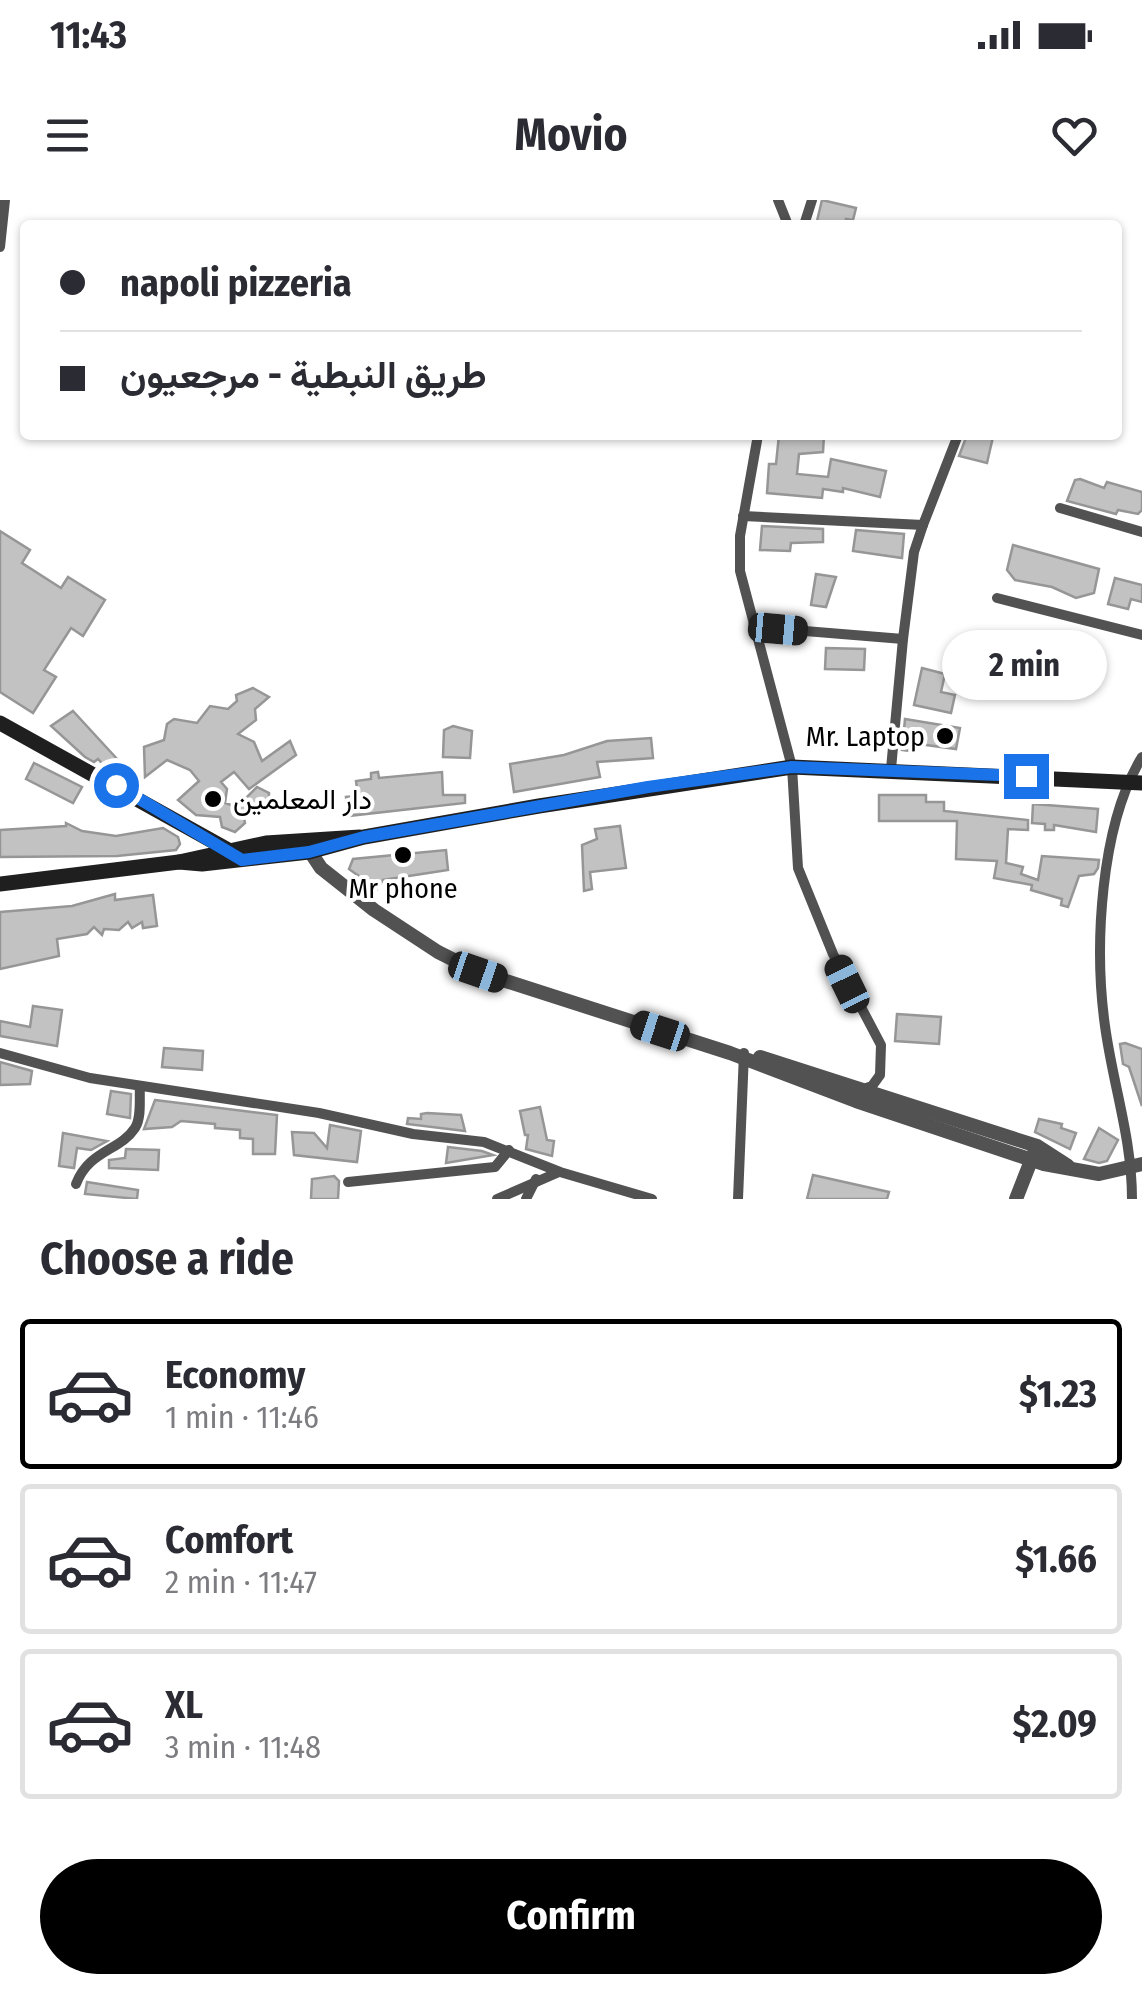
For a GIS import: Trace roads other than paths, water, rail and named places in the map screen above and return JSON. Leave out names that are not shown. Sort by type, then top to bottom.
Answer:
[{"type":"main road","points":[[0,723],[242,854]]},
{"type":"main road","points":[[0,884],[364,837],[792,767],[1134,782]]},
{"type":"street","points":[[0,247],[5,200]]},
{"type":"street","points":[[757,440],[743,516],[740,570],[792,767],[798,868],[833,954],[881,1045],[882,1064],[869,1097]]},
{"type":"street","points":[[891,770],[914,552],[956,440]]},
{"type":"street","points":[[1060,508],[1142,532]]},
{"type":"street","points":[[743,516],[923,524]]},
{"type":"street","points":[[997,598],[1142,635]]},
{"type":"street","points":[[757,627],[903,639]]},
{"type":"street","points":[[1132,1199],[1137,1165],[1105,1025],[1101,976],[1104,900],[1142,757]]},
{"type":"street","points":[[306,845],[334,880],[406,932],[478,972],[869,1097],[1028,1154],[1099,1174],[1137,1165]]},
{"type":"street","points":[[0,1053],[140,1087],[319,1113],[509,1150],[560,1172],[652,1199]]},
{"type":"street","points":[[738,1055],[738,1199]]},
{"type":"street","points":[[76,1184],[90,1160],[132,1133],[138,1120],[140,1087]]},
{"type":"street","points":[[348,1182],[407,1178],[456,1167],[489,1168],[500,1164],[509,1150]]},
{"type":"street","points":[[1016,1199],[1028,1154]]},
{"type":"street","points":[[498,1199],[536,1178],[560,1172]]},
{"type":"street","points":[[526,1199],[536,1178]]},
{"type":"place","name":"Mr. Laptop","points":[[945,736]]},
{"type":"place","name":"دار المعلمين","points":[[213,799]]},
{"type":"place","name":"Mr phone","points":[[403,855]]}]
